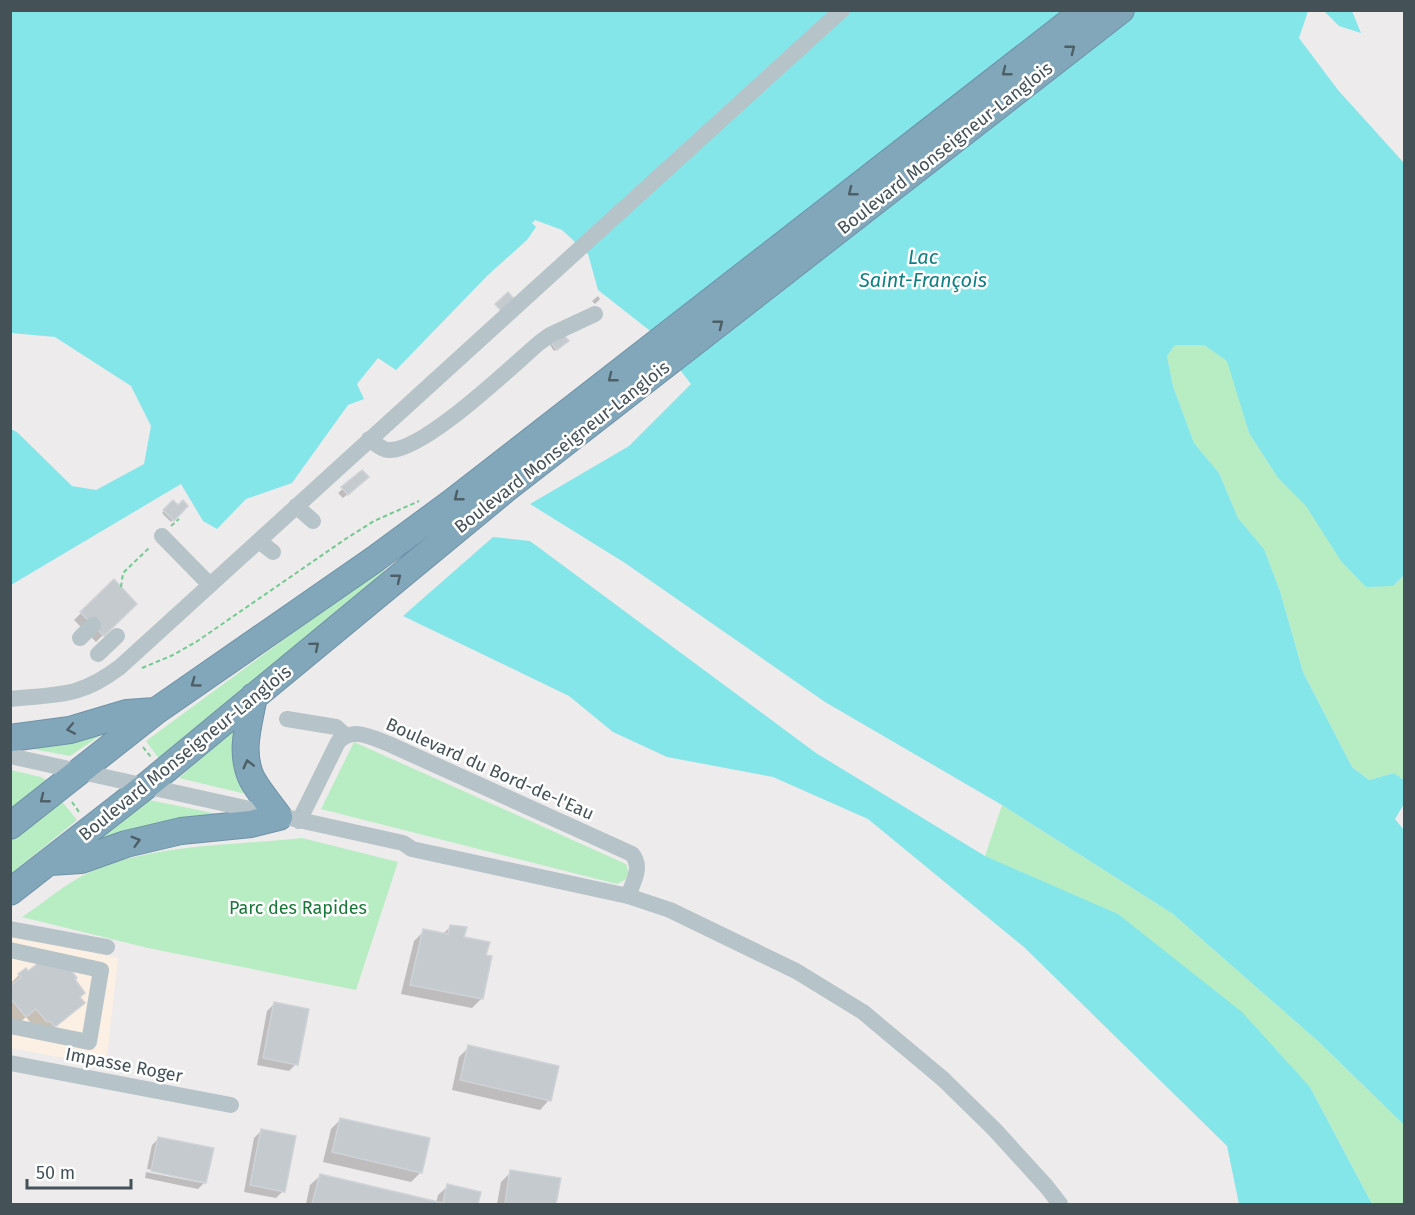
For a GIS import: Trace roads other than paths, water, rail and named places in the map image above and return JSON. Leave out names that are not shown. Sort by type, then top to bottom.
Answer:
[{"type":"highway","name":"Boulevard Monseigneur-Langlois","points":[[10,892],[146,786],[507,488],[666,351],[1085,10]]},
{"type":"highway","name":"Boulevard Monseigneur-Langlois","points":[[10,826],[156,711],[666,351],[1121,10]]},
{"type":"highway","points":[[254,696],[246,736],[246,758],[252,779],[289,819]]},
{"type":"highway","points":[[10,738],[70,730],[127,713],[156,711]]},
{"type":"highway","points":[[50,862],[81,860],[126,844],[162,835],[289,819]]},
{"type":"street","points":[[10,699],[64,695],[82,690],[98,683],[125,662],[842,10]]},
{"type":"street","points":[[533,270],[542,284]]},
{"type":"street","points":[[369,439],[390,450],[413,443],[450,418],[550,335],[595,314]]},
{"type":"street","points":[[296,506],[313,521]]},
{"type":"street","points":[[162,536],[210,584]]},
{"type":"street","points":[[258,541],[273,552]]},
{"type":"street","points":[[81,638],[93,625]]},
{"type":"street","points":[[98,654],[117,636]]},
{"type":"street","name":"Boulevard du Bord-de-l'Eau","points":[[287,719],[336,727],[346,736],[358,734],[389,744],[632,854],[638,862],[638,869],[628,896]]},
{"type":"street","points":[[289,819],[333,751],[346,736]]},
{"type":"street","points":[[10,756],[403,843],[412,849],[628,896],[670,910],[796,971],[863,1012],[943,1079],[980,1115],[1060,1204]]},
{"type":"street","points":[[10,929],[107,947]]},
{"type":"street","points":[[10,950],[101,970],[89,1042],[10,1026]]},
{"type":"street","name":"Impasse Roger","points":[[10,1063],[231,1105]]},
{"type":"water","name":"Lac Saint-François","points":[[10,11],[1308,11],[1299,38],[1338,90],[1404,163],[1404,575],[1393,586],[1366,587],[1341,561],[1306,506],[1278,478],[1249,433],[1227,361],[1204,345],[1175,345],[1167,356],[1173,386],[1194,443],[1219,473],[1238,518],[1264,549],[1280,591],[1303,672],[1352,767],[1369,780],[1394,773],[1404,780],[1404,804],[1395,819],[1404,830],[1404,1125],[1320,1043],[1173,914],[1002,805],[825,702],[625,563],[530,504],[629,446],[691,384],[649,330],[598,290],[588,254],[562,230],[535,220],[532,223],[536,227],[527,240],[488,275],[396,370],[378,358],[357,384],[364,399],[348,405],[292,483],[246,499],[217,529],[203,521],[181,484],[11,585],[11,429],[17,432],[72,486],[96,490],[144,464],[151,426],[131,386],[55,337],[11,333]]},
{"type":"water","points":[[1324,11],[1352,11],[1361,33],[1339,26]]},
{"type":"water","points":[[493,537],[530,541],[816,753],[985,856],[1118,914],[1242,1012],[1310,1087],[1372,1204],[1239,1204],[1227,1146],[1025,948],[868,819],[773,777],[667,757],[613,732],[569,696],[403,616]]},
{"type":"park label","name":"Parc des Rapides","points":[[298,908]]}]
